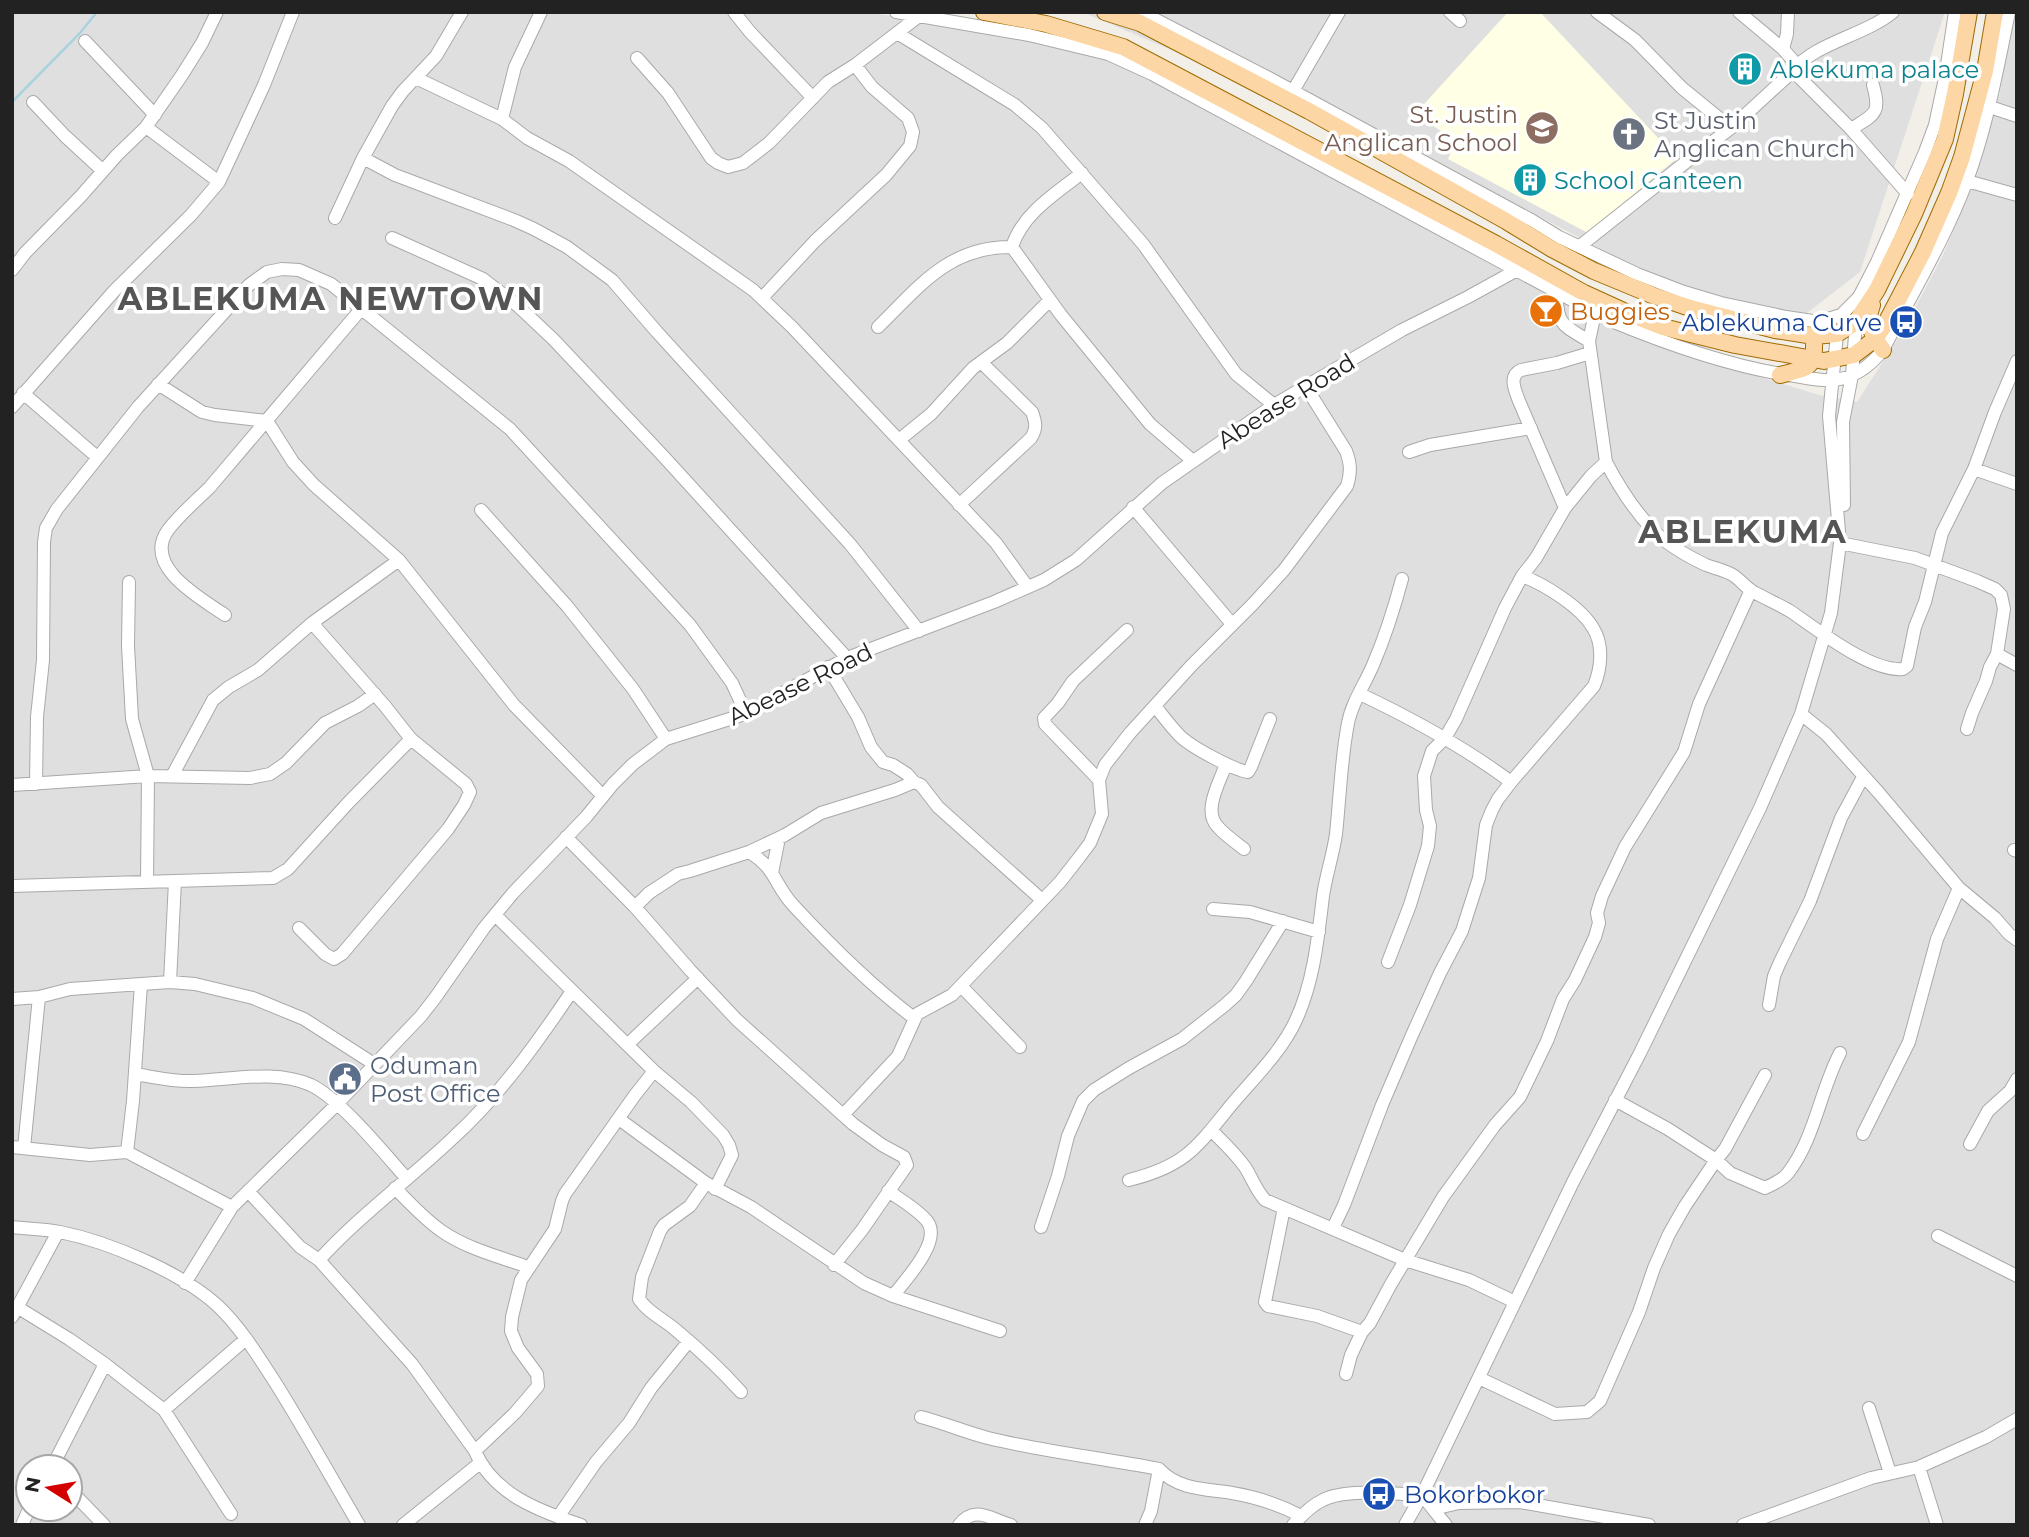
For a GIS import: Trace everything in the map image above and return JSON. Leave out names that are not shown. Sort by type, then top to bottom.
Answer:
[{"type":"main road","points":[[984,12],[1046,24],[1123,47],[1496,244],[1628,320],[1813,360],[1854,355],[1879,344],[1886,323],[1923,252],[1958,169],[1975,114],[1997,23]]},
{"type":"main road","points":[[1105,12],[1140,23],[1208,53],[1594,271],[1775,330],[1814,337],[1837,334],[1877,290]]},
{"type":"main road","points":[[1879,344],[1869,326],[1868,318],[1877,290],[1914,214],[1931,154],[1945,139],[1969,12]]},
{"type":"main road","points":[[1780,375],[1805,369],[1813,360],[1814,337]]},
{"type":"street","points":[[12,270],[25,253],[146,127],[195,54],[217,12]]},
{"type":"street","points":[[12,407],[115,290],[191,215],[219,182],[268,75],[293,12]]},
{"type":"street","points":[[335,218],[363,158],[392,106],[436,56],[462,12]]},
{"type":"street","points":[[502,119],[515,67],[541,12]]},
{"type":"street","points":[[734,12],[813,98]]},
{"type":"street","points":[[896,12],[1029,34],[1108,54],[1152,74],[1595,313],[1628,320],[1696,351],[1780,375],[1832,380],[1852,375],[1872,363],[1879,344],[1954,212],[1967,181],[1990,107],[1997,23],[2009,12]]},
{"type":"street","points":[[1141,12],[1208,53],[1293,91],[1559,237],[1682,298],[1786,317],[1821,321],[1849,318]]},
{"type":"street","points":[[1293,91],[1339,12]]},
{"type":"street","points":[[1450,12],[1461,21]]},
{"type":"street","points":[[1597,12],[1635,40],[1682,88],[1731,128]]},
{"type":"street","points":[[1739,12],[1783,49],[1795,68],[1908,194]]},
{"type":"street","points":[[1783,49],[1788,12]]},
{"type":"street","points":[[1580,246],[1731,128],[1795,68],[1826,47],[1882,22],[1893,12]]},
{"type":"street","points":[[1405,1525],[1760,808],[1801,714],[1825,637],[1844,519],[1843,422],[1854,355],[1849,318],[1908,194],[1931,154],[1955,12]]},
{"type":"street","points":[[637,58],[667,93],[711,158],[728,167],[743,163],[769,143],[828,82],[919,16]]},
{"type":"street","points":[[897,33],[1015,105],[1042,128],[1143,244],[1230,365],[1243,380],[1274,405]]},
{"type":"street","points":[[85,41],[155,115]]},
{"type":"street","points":[[762,298],[886,174],[910,146],[913,132],[908,118],[872,87],[855,65]]},
{"type":"street","points":[[416,78],[502,119],[527,138],[569,161],[724,268],[762,298],[996,543],[1027,586]]},
{"type":"street","points":[[1850,129],[1869,118],[1875,110],[1878,102],[1873,85]]},
{"type":"street","points":[[33,102],[103,171]]},
{"type":"street","points":[[1990,107],[2017,116]]},
{"type":"street","points":[[146,127],[219,182]]},
{"type":"street","points":[[363,158],[395,175],[534,229],[566,247],[612,280],[850,544],[919,631]]},
{"type":"street","points":[[1012,247],[1021,228],[1039,207],[1082,173]]},
{"type":"street","points":[[1967,181],[2017,195]]},
{"type":"street","points":[[392,238],[483,279],[518,306],[554,340],[665,458],[846,658]]},
{"type":"street","points":[[1012,247],[1049,300],[1150,424],[1193,461]]},
{"type":"street","points":[[878,327],[946,264],[981,250],[1012,247]]},
{"type":"street","points":[[36,784],[37,717],[43,660],[46,528],[57,509],[97,457],[158,384],[248,285],[267,272],[282,269],[299,270],[331,284],[510,429],[690,625],[732,683],[746,713]]},
{"type":"street","name":"Abease Road","points":[[185,1283],[232,1207],[336,1105],[435,998],[495,915],[633,764],[666,739],[746,713],[846,658],[994,602],[1044,580],[1076,560],[1162,483],[1274,405],[1402,330],[1517,270]]},
{"type":"street","points":[[1556,291],[1559,319],[1563,326],[1590,347]]},
{"type":"street","points":[[899,440],[930,414],[960,380],[1016,335],[1049,300]]},
{"type":"street","points":[[225,615],[197,595],[164,565],[161,555],[166,532],[210,487],[362,308]]},
{"type":"street","points":[[1595,313],[1590,347],[1606,462],[1652,529],[1690,557],[1733,575],[1751,590],[1787,610],[1825,637],[1875,664],[1892,669],[1903,669],[1907,666],[1915,627],[1925,602],[1942,533],[1974,469],[2017,361]]},
{"type":"street","points":[[1837,334],[1829,416],[1840,538]]},
{"type":"street","points":[[1564,508],[1513,378],[1516,373],[1590,347]]},
{"type":"street","points":[[959,505],[1031,438],[1035,431],[1032,412],[981,362]]},
{"type":"street","points":[[158,384],[202,412],[267,421],[293,462],[314,485],[398,560],[514,705],[603,796]]},
{"type":"street","points":[[843,1115],[898,1056],[917,1014],[952,995],[1060,882],[1092,839],[1102,814],[1099,780],[1105,765],[1118,747],[1284,569],[1348,486],[1351,463],[1346,451],[1306,387]]},
{"type":"street","points":[[23,393],[97,457]]},
{"type":"street","points":[[1409,452],[1430,445],[1531,428]]},
{"type":"street","points":[[1388,962],[1410,905],[1428,846],[1430,826],[1424,792],[1425,767],[1432,751],[1445,738],[1456,719],[1522,576],[1536,558],[1564,508],[1606,462]]},
{"type":"street","points":[[1974,469],[2017,484]]},
{"type":"street","points":[[1133,507],[1232,624]]},
{"type":"street","points":[[481,510],[567,606],[633,689],[666,739]]},
{"type":"street","points":[[1840,538],[1914,558],[1977,581],[1995,589],[2001,595],[2004,609],[1997,654],[1967,729]]},
{"type":"street","points":[[172,776],[213,700],[258,670],[312,622],[398,560]]},
{"type":"street","points":[[1333,1228],[1407,1047],[1462,931],[1479,878],[1486,825],[1497,799],[1594,686],[1601,662],[1594,628],[1579,612],[1541,583],[1522,576]]},
{"type":"street","points":[[1129,1180],[1147,1176],[1180,1161],[1194,1149],[1279,1047],[1296,1021],[1307,992],[1319,932],[1335,837],[1349,720],[1386,633],[1402,579]]},
{"type":"street","points":[[128,582],[132,719],[148,776],[147,882]]},
{"type":"street","points":[[1346,1374],[1362,1332],[1370,1323],[1405,1260],[1460,1172],[1520,1097],[1548,1041],[1563,999],[1595,937],[1602,895],[1625,847],[1684,752],[1699,704],[1751,590]]},
{"type":"street","points":[[299,928],[325,954],[334,959],[342,954],[448,829],[470,792],[466,784],[411,739],[312,622]]},
{"type":"street","points":[[1099,780],[1045,724],[1044,718],[1073,681],[1127,630]]},
{"type":"street","points":[[1997,654],[2017,665]]},
{"type":"street","points":[[828,667],[858,717],[871,747],[883,762],[900,769],[921,785],[938,807],[1042,901]]},
{"type":"street","points":[[12,785],[148,776],[250,778],[270,774],[286,763],[325,723],[375,694]]},
{"type":"street","points":[[1360,694],[1445,738],[1511,782]]},
{"type":"street","points":[[1155,706],[1180,736],[1226,764],[1248,772],[1270,719]]},
{"type":"street","points":[[1801,714],[1826,734],[1959,888],[1996,918],[2008,934],[2017,940]]},
{"type":"street","points":[[12,886],[279,876],[411,739]]},
{"type":"street","points":[[1226,764],[1211,806],[1212,819],[1244,849]]},
{"type":"street","points":[[1769,1005],[1774,976],[1810,901],[1842,818],[1863,777]]},
{"type":"street","points":[[635,907],[649,893],[678,874],[749,852],[821,813],[914,782]]},
{"type":"street","points":[[566,837],[635,907],[737,1020],[843,1115],[882,1146],[904,1157],[907,1164],[862,1230],[834,1265]]},
{"type":"street","points":[[772,873],[779,838]]},
{"type":"street","points":[[749,852],[767,865],[783,893],[800,913],[873,986],[914,1018]]},
{"type":"street","points":[[170,982],[175,881]]},
{"type":"street","points":[[1863,1134],[1909,1042],[1937,939],[1959,888]]},
{"type":"street","points":[[1213,909],[1250,912],[1319,932]]},
{"type":"street","points":[[495,915],[654,1071],[691,1102],[723,1135],[729,1145],[732,1154],[710,1186],[660,1231],[646,1265],[639,1299],[644,1306],[714,1362],[741,1392]]},
{"type":"street","points":[[1041,1227],[1071,1128],[1083,1101],[1094,1090],[1129,1068],[1182,1039],[1231,1000],[1283,921]]},
{"type":"street","points":[[628,1044],[698,978]]},
{"type":"street","points":[[12,999],[39,997],[70,989],[170,982],[207,986],[253,998],[313,1024],[373,1064]]},
{"type":"street","points":[[127,1152],[141,984]]},
{"type":"street","points":[[961,986],[1020,1047]]},
{"type":"street","points":[[319,1260],[349,1228],[454,1137],[503,1086],[572,991]]},
{"type":"street","points":[[39,997],[18,1147],[90,1155],[127,1152],[232,1207]]},
{"type":"street","points":[[1615,1100],[1668,1129],[1716,1160],[1730,1173],[1765,1188],[1787,1175],[1812,1130],[1830,1072],[1840,1053]]},
{"type":"street","points":[[403,1525],[478,1457],[538,1386],[537,1374],[518,1348],[512,1331],[512,1317],[521,1280],[555,1229],[565,1194],[654,1071]]},
{"type":"street","points":[[135,1074],[193,1081],[248,1077],[290,1079],[317,1088],[407,1179]]},
{"type":"street","points":[[1479,1378],[1555,1414],[1587,1412],[1600,1401],[1669,1234],[1685,1206],[1726,1149],[1765,1075]]},
{"type":"street","points":[[1970,1144],[1988,1111],[2010,1091],[2017,1079]]},
{"type":"street","points":[[618,1119],[710,1186],[751,1207],[863,1283],[893,1296],[1000,1331]]},
{"type":"street","points":[[1211,1130],[1236,1155],[1265,1200],[1405,1260],[1469,1280],[1515,1302]]},
{"type":"street","points":[[395,1188],[418,1212],[444,1233],[528,1267]]},
{"type":"street","points":[[247,1191],[300,1247],[319,1260],[412,1364],[491,1477],[510,1494],[581,1525]]},
{"type":"street","points":[[888,1191],[927,1221],[932,1239],[921,1259],[893,1296]]},
{"type":"street","points":[[1284,1208],[1265,1302],[1268,1306],[1329,1319],[1362,1332]]},
{"type":"street","points":[[12,1227],[58,1231],[125,1252],[185,1283],[218,1306],[246,1339],[359,1525]]},
{"type":"street","points":[[58,1231],[15,1312],[69,1339],[164,1410],[231,1514]]},
{"type":"street","points":[[1938,1236],[2017,1276]]},
{"type":"street","points":[[164,1410],[246,1339]]},
{"type":"street","points":[[558,1517],[596,1462],[629,1423],[651,1388],[689,1341]]},
{"type":"street","points":[[59,1453],[105,1364]]},
{"type":"street","points":[[1868,1408],[1890,1473]]},
{"type":"street","points":[[921,1418],[951,1424],[991,1438],[1159,1469],[1167,1477],[1208,1492],[1231,1493],[1269,1502],[1297,1520],[1323,1499],[1340,1495],[1422,1495]]},
{"type":"street","points":[[1743,1525],[1826,1493],[1919,1467],[1986,1437],[2017,1419]]},
{"type":"street","points":[[1919,1467],[1937,1525]]},
{"type":"street","points":[[1145,1525],[1151,1511],[1159,1469]]},
{"type":"street","points":[[1422,1495],[1446,1525]]},
{"type":"street","points":[[1433,1509],[1459,1503],[1520,1502],[1640,1524]]},
{"type":"street","points":[[84,1504],[104,1525]]},
{"type":"street","points":[[959,1525],[965,1517],[978,1514],[1011,1525]]},
{"type":"shaded area","points":[[12,12],[868,12],[1055,45],[1114,62],[1178,94],[1572,307],[1735,369],[1819,395],[1857,402],[1904,329],[1943,255],[1974,180],[2000,93],[2009,30],[2014,12],[2017,12],[2017,1525],[12,1525]]},
{"type":"shaded area","points":[[1082,12],[1945,12],[1860,272],[1773,339],[1437,163]]},
{"type":"shaded area","name":"St. Justin Anglican School","points":[[1508,12],[1540,12],[1677,158],[1588,233],[1448,159],[1456,141],[1415,114]]},
{"type":"waterway","points":[[12,102],[97,12]]},
{"type":"place","name":"Ablekuma palace","points":[[1745,69]]},
{"type":"place","name":"St. Justin Anglican School","points":[[1542,128]]},
{"type":"place","name":"St Justin Anglican Church","points":[[1629,134]]},
{"type":"place","name":"School Canteen","points":[[1530,180]]},
{"type":"place","name":"Buggies","points":[[1546,311]]},
{"type":"place","name":"Ablekuma Curve","points":[[1906,322]]},
{"type":"place","name":"Oduman Post Office","points":[[345,1079]]},
{"type":"place","name":"Bokorbokor","points":[[1379,1494]]},
{"type":"district","name":"ABLEKUMA NEWTOWN","points":[[331,298]]},
{"type":"district","name":"ABLEKUMA","points":[[1743,531]]}]
